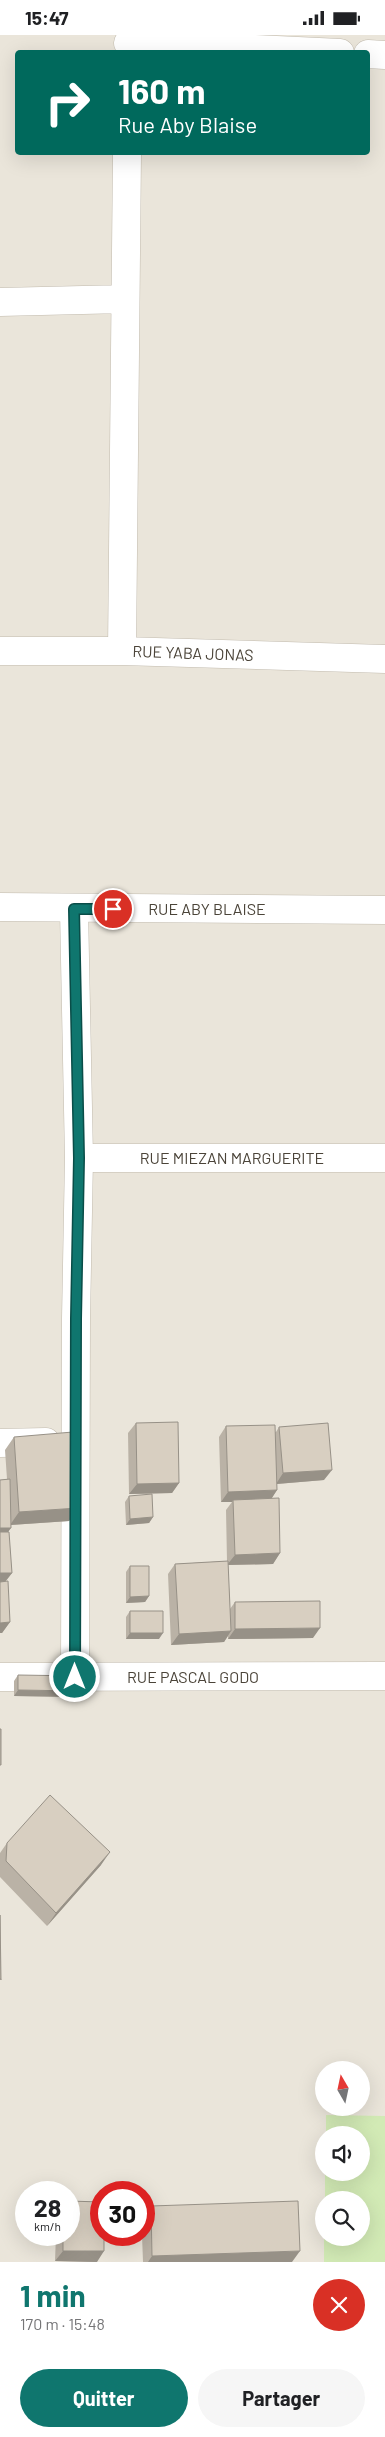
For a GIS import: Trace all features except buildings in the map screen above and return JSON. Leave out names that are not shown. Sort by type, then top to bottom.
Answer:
[{"type":"street","points":[[128,43],[276,50]]},
{"type":"street","points":[[370,54],[385,55]]},
{"type":"street","points":[[122,651],[124,299],[127,155]]},
{"type":"street","points":[[0,303],[124,299]]},
{"type":"street","name":"RUE YABA JONAS","points":[[0,651],[122,651],[385,659]]},
{"type":"street","name":"RUE ABY BLAISE","points":[[0,907],[385,910]]},
{"type":"street","points":[[74,909],[79,1158],[75,1441],[75,1677]]},
{"type":"street","name":"RUE MIEZAN MARGUERITE","points":[[79,1158],[385,1158]]},
{"type":"street","points":[[0,1443],[75,1441]]},
{"type":"street","name":"RUE PASCAL GODO","points":[[0,1677],[385,1676]]},
{"type":"shaded area","points":[[0,35],[385,35],[385,2262],[0,2262]]},
{"type":"green space","points":[[326,2116],[385,2116],[385,2262],[324,2262],[324,2246],[370,2246],[370,2191],[325,2191],[325,2181],[370,2181],[370,2126],[326,2126]]},
{"type":"route","points":[[75,1677],[75,1441],[79,1158],[74,909],[113,909]]}]
